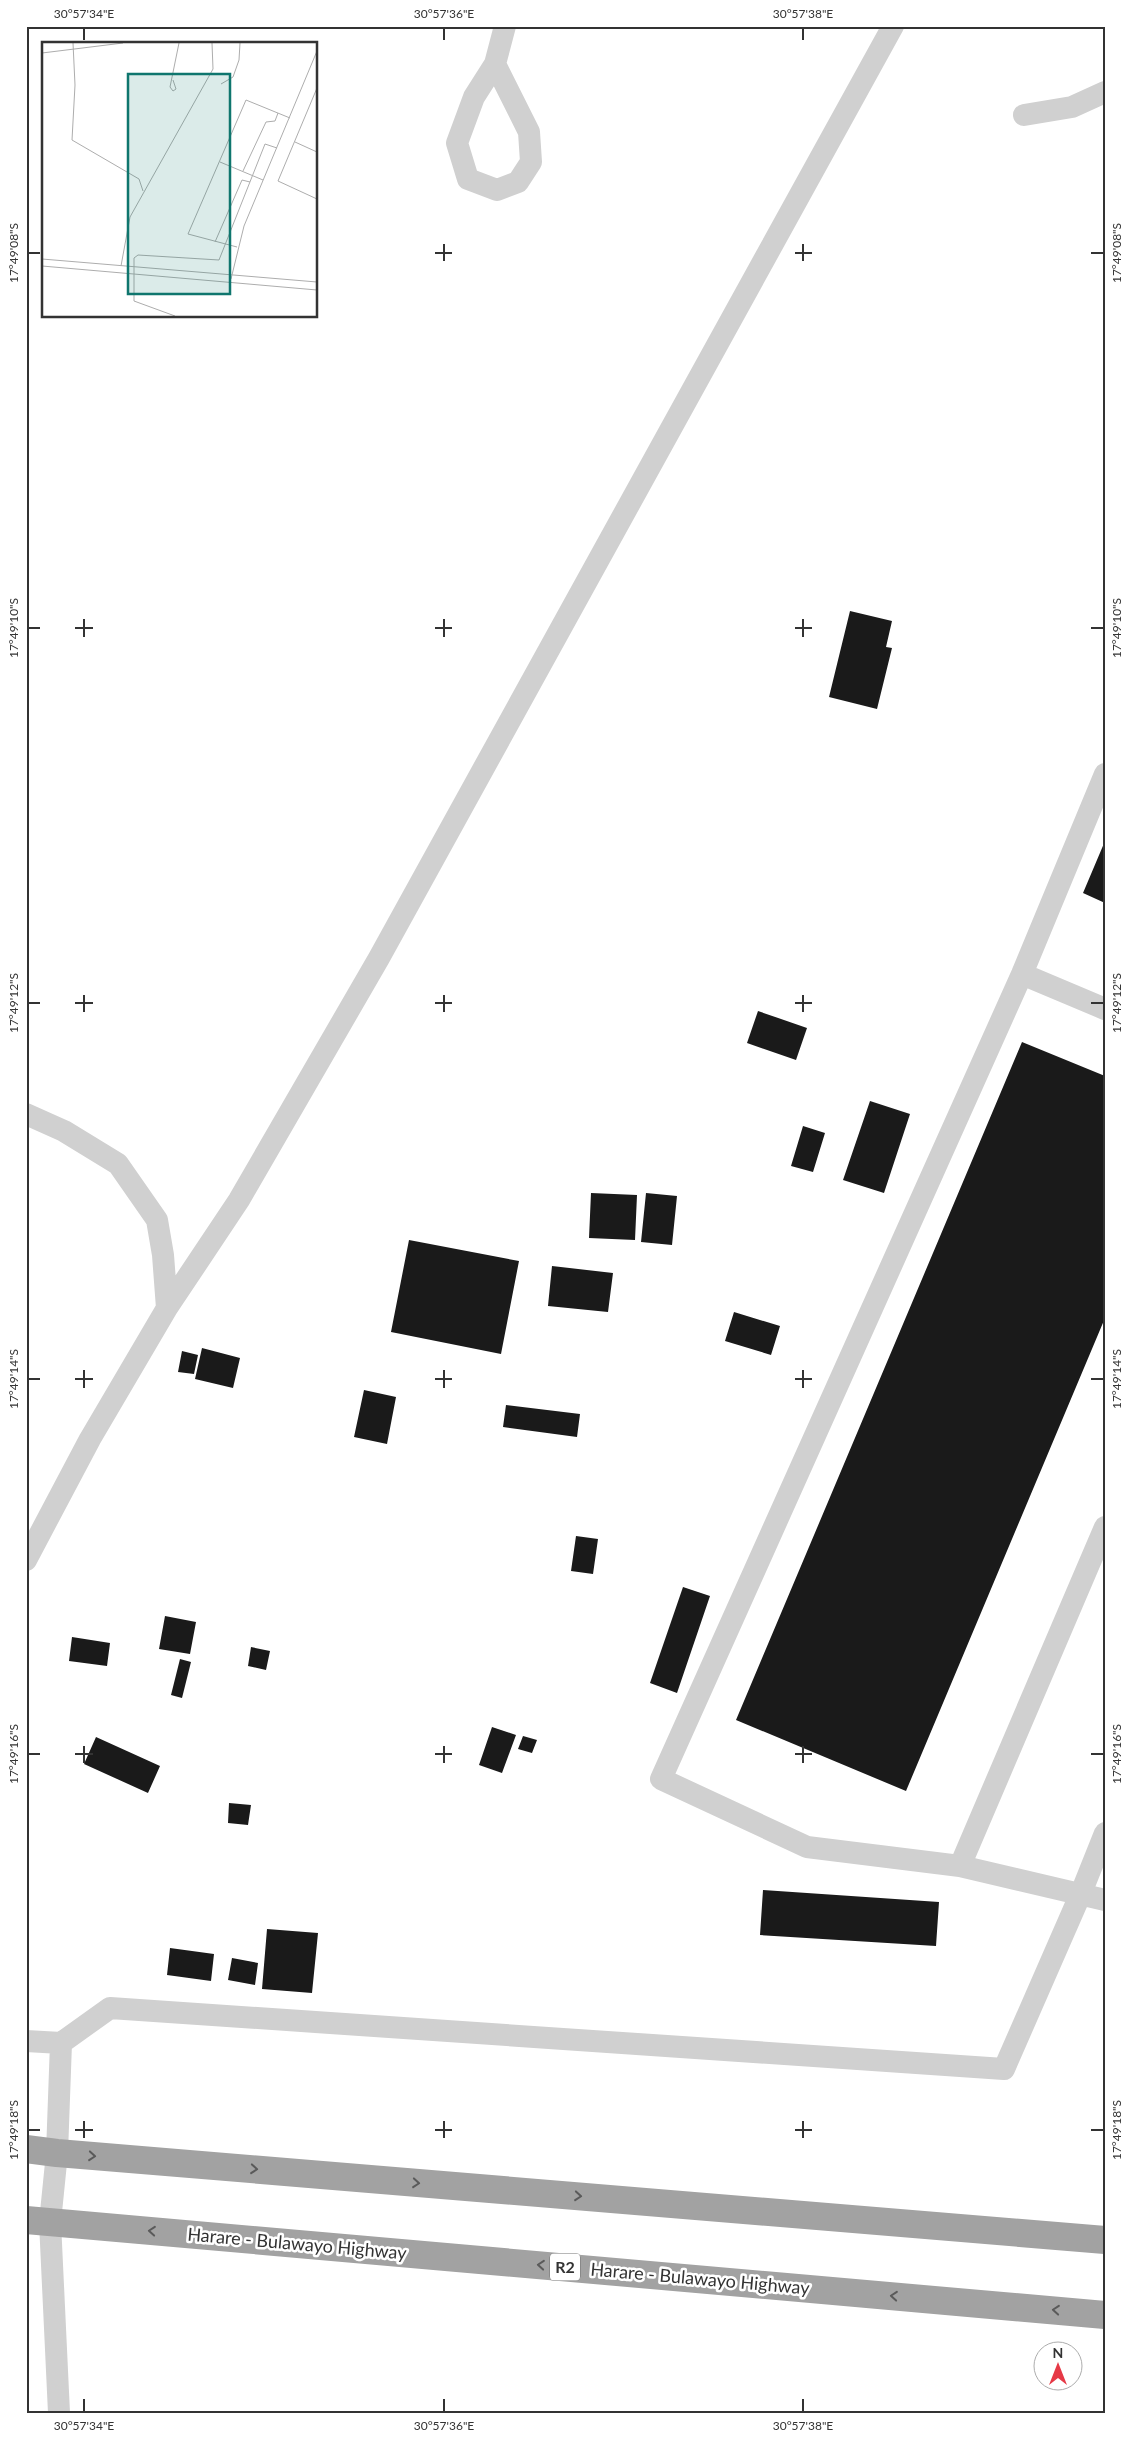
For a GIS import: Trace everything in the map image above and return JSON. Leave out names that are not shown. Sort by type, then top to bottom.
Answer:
[{"type":"highway","points":[[26,2148],[57,2153],[1105,2240]]},
{"type":"highway","name":"Harare - Bulawayo Highway","points":[[38,2221],[1105,2314]]},
{"type":"lane","points":[[496,64],[528,132],[531,162],[518,182],[497,190],[468,179],[457,143],[474,97],[496,64],[504,26]]},
{"type":"lane","points":[[26,1560],[90,1439],[167,1308],[239,1200],[379,958],[893,26]]},
{"type":"lane","points":[[1024,115],[1072,108],[1105,92]]},
{"type":"lane","points":[[1105,774],[1022,974],[660,1779],[808,1847],[960,1866],[1105,1900]]},
{"type":"lane","points":[[1022,974],[1105,1009]]},
{"type":"lane","points":[[26,1114],[64,1131],[118,1164],[157,1220],[163,1255],[167,1308]]},
{"type":"lane","points":[[960,1866],[1105,1527]]},
{"type":"lane","points":[[26,2041],[60,2043],[110,2008],[1004,2069],[1081,1893],[1105,1833]]},
{"type":"lane","points":[[59,2413],[38,2221],[57,2153],[60,2043]]},
{"type":"building","points":[[850,611],[892,621],[886,647],[892,648],[877,709],[829,697]]},
{"type":"building","points":[[1105,841],[1105,903],[1083,893]]},
{"type":"building","points":[[758,1011],[807,1028],[796,1060],[747,1043]]},
{"type":"building","points":[[1022,1042],[1105,1076],[1105,1318],[906,1791],[736,1720]]},
{"type":"building","points":[[870,1101],[910,1114],[884,1193],[843,1180]]},
{"type":"building","points":[[803,1126],[825,1133],[813,1172],[791,1166]]},
{"type":"building","points":[[591,1193],[637,1195],[635,1240],[589,1238]]},
{"type":"building","points":[[646,1193],[677,1196],[672,1245],[641,1242]]},
{"type":"building","points":[[409,1240],[519,1261],[501,1354],[391,1332]]},
{"type":"building","points":[[552,1266],[613,1273],[608,1312],[548,1306]]},
{"type":"building","points":[[734,1312],[780,1326],[771,1355],[725,1341]]},
{"type":"building","points":[[202,1348],[240,1358],[233,1388],[195,1379]]},
{"type":"building","points":[[182,1351],[198,1355],[194,1374],[178,1372]]},
{"type":"building","points":[[364,1390],[396,1397],[387,1444],[354,1437]]},
{"type":"building","points":[[506,1405],[580,1414],[577,1437],[503,1427]]},
{"type":"building","points":[[576,1536],[598,1539],[593,1574],[571,1571]]},
{"type":"building","points":[[683,1587],[710,1596],[677,1693],[650,1683]]},
{"type":"building","points":[[165,1616],[196,1622],[190,1654],[159,1649]]},
{"type":"building","points":[[72,1637],[110,1643],[107,1666],[69,1661]]},
{"type":"building","points":[[251,1647],[270,1651],[266,1670],[248,1666]]},
{"type":"building","points":[[180,1659],[191,1662],[182,1698],[171,1695]]},
{"type":"building","points":[[492,1727],[516,1735],[502,1773],[479,1765]]},
{"type":"building","points":[[523,1736],[537,1740],[532,1753],[518,1749]]},
{"type":"building","points":[[96,1737],[160,1766],[148,1793],[84,1764]]},
{"type":"building","points":[[229,1803],[251,1805],[248,1825],[228,1823]]},
{"type":"building","points":[[763,1890],[939,1902],[936,1946],[760,1935]]},
{"type":"building","points":[[267,1929],[318,1933],[312,1993],[262,1989]]},
{"type":"building","points":[[170,1948],[214,1954],[211,1981],[167,1975]]},
{"type":"building","points":[[232,1958],[258,1963],[255,1985],[228,1980]]}]
